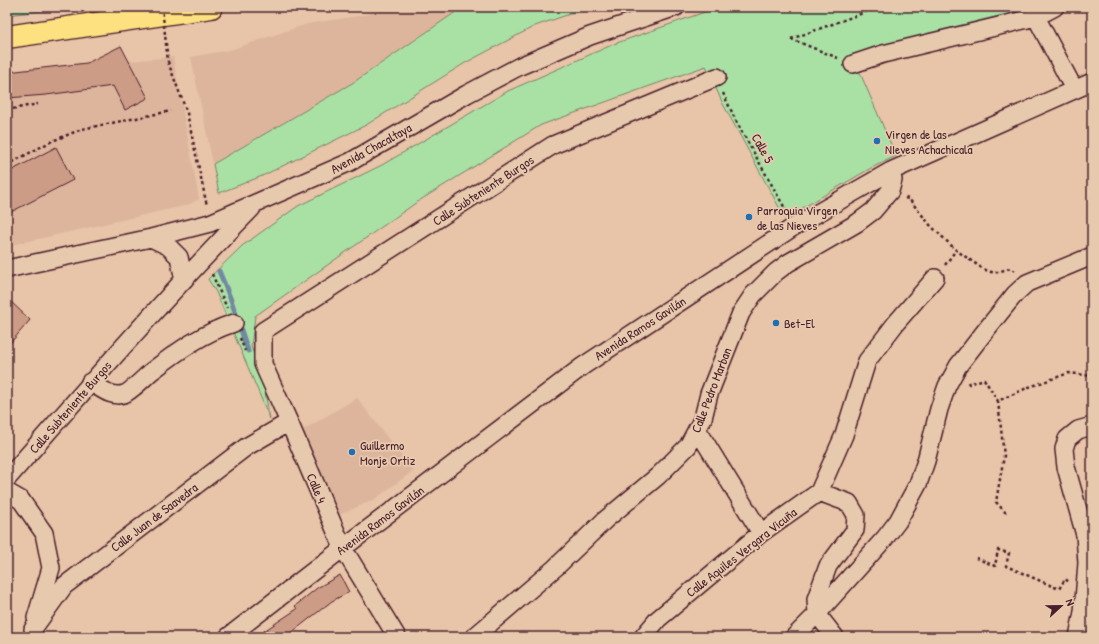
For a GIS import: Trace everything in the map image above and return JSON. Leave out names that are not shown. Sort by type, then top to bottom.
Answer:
[{"type":"highway","points":[[7,36],[211,7]]},
{"type":"street","name":"Avenida Chacaltaya","points":[[7,269],[152,238],[210,223],[350,162],[467,94],[520,66],[590,36],[676,7]]},
{"type":"street","points":[[853,64],[883,54],[1036,17],[1055,7]]},
{"type":"street","points":[[1036,17],[1074,89]]},
{"type":"street","name":"Calle Subteniente Burgos","points":[[263,331],[554,145],[717,77]]},
{"type":"street","name":"Avenida Ramos Gavilán","points":[[228,637],[583,366],[795,226],[891,171],[1092,82]]},
{"type":"street","points":[[890,191],[893,180],[891,171]]},
{"type":"street","name":"Calle Pedro Marban","points":[[474,637],[555,568],[605,520],[658,476],[688,446],[703,418],[709,394],[741,313],[753,295],[776,272],[788,263],[857,223],[873,212],[890,191]]},
{"type":"street","name":"Calle Subteniente Burgos","points":[[7,479],[90,382],[204,257],[258,202]]},
{"type":"street","points":[[152,238],[168,246],[179,257],[184,280]]},
{"type":"street","points":[[794,637],[817,614],[885,538],[898,521],[918,484],[926,461],[939,409],[947,386],[958,366],[1015,294],[1027,283],[1092,256]]},
{"type":"street","points":[[834,637],[817,614],[816,599],[828,566],[855,530],[856,515],[849,503],[820,492],[844,436],[867,361],[896,323],[935,278]]},
{"type":"street","points":[[90,382],[112,395],[125,394],[177,352],[200,337],[218,328],[234,323]]},
{"type":"street","name":"Calle 4","points":[[263,331],[263,364],[343,548],[396,637]]},
{"type":"street","name":"Calle Juan de Saavedra","points":[[31,633],[64,586],[246,447],[289,422]]},
{"type":"street","points":[[1078,637],[1083,612],[1087,563],[1085,535],[1066,467],[1064,449],[1067,439],[1078,430],[1092,426]]},
{"type":"street","points":[[697,429],[761,533]]},
{"type":"street","name":"Calle Juan de Saavedra","points":[[7,492],[21,500],[44,533],[50,568],[31,633]]},
{"type":"street","name":"Calle Aquiles Vergara Vicuña","points":[[643,637],[658,618],[761,533],[820,492]]},
{"type":"path","points":[[162,7],[168,62],[187,113],[210,223]]},
{"type":"path","points":[[853,64],[791,39],[863,13],[874,7]]},
{"type":"path","name":"Calle 5","points":[[717,77],[736,121],[795,226]]},
{"type":"path","points":[[7,110],[38,104]]},
{"type":"path","points":[[7,165],[50,142],[82,129],[171,111]]},
{"type":"path","points":[[890,191],[908,199],[931,226],[956,250],[983,268],[994,273],[1011,268],[1027,283]]},
{"type":"path","points":[[958,366],[967,373],[969,384],[984,379],[998,401],[1004,456],[996,502],[1006,514]]},
{"type":"path","points":[[998,401],[1029,387],[1069,373],[1092,376]]},
{"type":"path","points":[[976,558],[995,566],[998,550],[1009,553],[1006,566],[1058,589],[1065,580],[1072,583]]},
{"type":"shaded area","points":[[388,7],[463,7],[354,82],[213,164],[191,57],[230,50],[307,24],[365,15]]},
{"type":"shaded area","points":[[121,46],[129,61],[173,57],[199,199],[188,205],[7,246],[7,72],[89,63]]},
{"type":"shaded area","name":"Guillermo Monje Ortiz","points":[[357,398],[413,471],[375,499],[335,517],[296,434]]},
{"type":"green space","points":[[7,7],[77,7],[7,15]]},
{"type":"green space","points":[[463,7],[590,7],[535,26],[465,63],[366,125],[262,176],[219,193],[213,164],[354,82]]},
{"type":"green space","points":[[719,7],[1041,7],[854,59],[896,156],[871,168],[785,218],[723,104],[706,66],[541,125],[417,202],[255,316],[251,346],[264,387],[270,419],[216,292],[208,279],[242,246],[298,206],[382,165],[508,91],[614,44]]},
{"type":"building","points":[[121,46],[148,98],[125,110],[113,86],[46,95],[7,98],[7,72],[87,63]]},
{"type":"building","points":[[56,147],[73,180],[7,214],[7,173]]},
{"type":"building","points":[[7,298],[30,320],[7,347]]},
{"type":"building","points":[[340,575],[349,592],[332,601],[286,637],[255,637],[297,609],[295,606],[317,588]]},
{"type":"waterway","points":[[219,271],[231,300],[248,351]]},
{"type":"place","name":"Virgen de las NIeves Achachicala","points":[[877,141]]},
{"type":"place","name":"Parroquia Virgen de las Nieves","points":[[749,217]]},
{"type":"place","name":"Bet-El","points":[[776,323]]},
{"type":"place","name":"Guillermo Monje Ortiz","points":[[352,452]]}]
